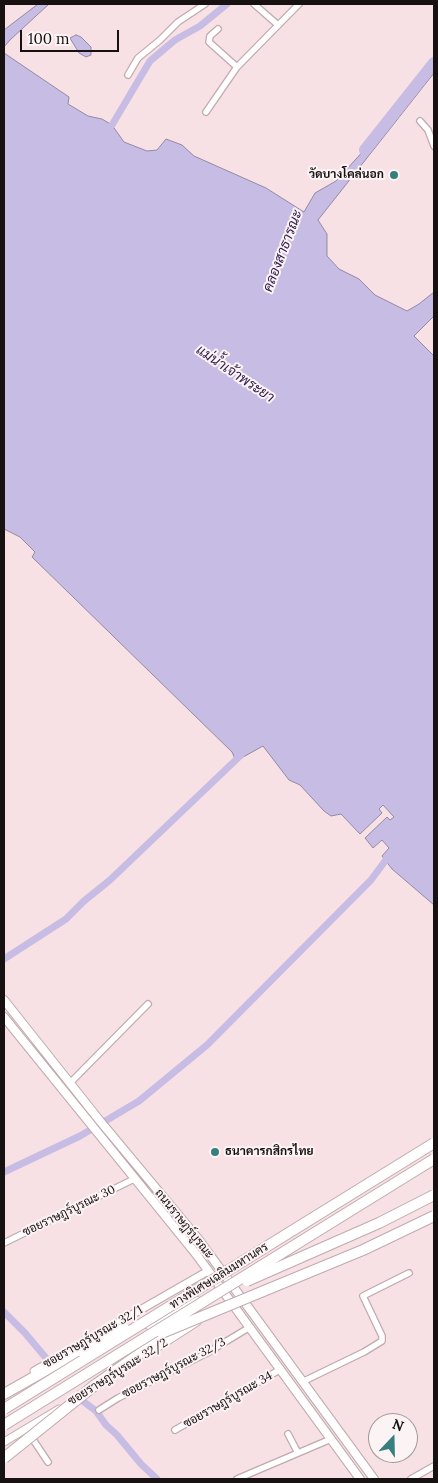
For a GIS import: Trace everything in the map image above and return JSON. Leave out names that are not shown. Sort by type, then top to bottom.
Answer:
[{"type":"highway","name":"ทางพิเศษเฉลิมมหานคร","points":[[4,1409],[434,1143]]},
{"type":"highway","name":"ทางพิเศษเฉลิมมหานคร","points":[[4,1425],[434,1159]]},
{"type":"highway","points":[[108,1345],[197,1302],[379,1223],[434,1195]]},
{"type":"highway","points":[[114,1356],[148,1338],[370,1247],[434,1216]]},
{"type":"highway","points":[[4,1394],[115,1332],[197,1302]]},
{"type":"highway","points":[[4,1458],[108,1374],[181,1325]]},
{"type":"main road","name":"ถนนราษฎร์บูรณะ","points":[[4,1000],[102,1124],[199,1240],[374,1479]]},
{"type":"main road","name":"ถนนราษฎร์บูรณะ","points":[[4,1017],[208,1271],[360,1479]]},
{"type":"street","points":[[128,74],[138,58],[178,22],[205,4]]},
{"type":"street","points":[[254,4],[278,25]]},
{"type":"street","points":[[206,112],[237,67],[299,4]]},
{"type":"street","points":[[218,29],[210,36],[209,42],[237,67]]},
{"type":"street","points":[[420,121],[428,130],[434,146]]},
{"type":"street","points":[[70,1083],[148,1004]]},
{"type":"street","name":"ซอยราษฎร์บูรณะ 30","points":[[4,1242],[134,1179]]},
{"type":"street","name":"ซอยราษฎร์บูรณะ 32/1","points":[[4,1389],[208,1271]]},
{"type":"street","points":[[302,1382],[364,1352],[382,1341],[382,1336],[363,1296],[409,1273]]},
{"type":"street","name":"ซอยราษฎร์บูรณะ 32/2","points":[[4,1442],[231,1301]]},
{"type":"street","name":"ซอยราษฎร์บูรณะ 32/3","points":[[98,1410],[250,1327]]},
{"type":"street","name":"ซอยราษฎร์บูรณะ 34","points":[[175,1430],[281,1369]]},
{"type":"street","points":[[26,1429],[48,1462]]},
{"type":"street","points":[[288,1434],[298,1453]]},
{"type":"street","points":[[239,1479],[331,1439]]},
{"type":"street","points":[[411,1479],[434,1466]]},
{"type":"water","points":[[38,4],[49,4],[4,47],[4,30]]},
{"type":"water","points":[[76,35],[81,37],[91,47],[91,55],[86,57],[79,53],[70,38]]},
{"type":"water","name":"แม่น้ำเจ้าพระยา","points":[[4,53],[69,97],[68,104],[88,116],[102,119],[112,125],[124,142],[147,151],[157,150],[166,139],[182,145],[194,156],[266,188],[304,212],[315,193],[336,181],[434,73],[318,220],[327,234],[327,256],[339,269],[359,279],[375,295],[407,311],[434,292],[434,316],[414,336],[434,356],[434,905],[392,869],[382,856],[389,848],[382,840],[373,848],[365,838],[387,817],[390,820],[394,817],[383,805],[379,809],[382,813],[360,834],[341,814],[331,816],[300,785],[289,780],[263,746],[236,761],[232,752],[32,557],[35,552],[20,537],[4,529]]},
{"type":"waterway","points":[[112,125],[150,61],[175,40],[200,26],[227,4]]},
{"type":"waterway","name":"คลองสาธารณะ","points":[[365,150],[434,63]]},
{"type":"waterway","points":[[4,959],[66,919],[84,901],[110,880],[241,755]]},
{"type":"waterway","points":[[4,1172],[80,1136],[139,1101],[207,1045],[371,880],[391,853]]},
{"type":"waterway","points":[[4,1312],[46,1358]]},
{"type":"waterway","points":[[84,1402],[96,1411],[106,1425],[157,1479]]},
{"type":"place","name":"วัดบางโคล่นอก","points":[[394,175]]},
{"type":"place","name":"ธนาคารกสิกรไทย","points":[[215,1152]]}]
